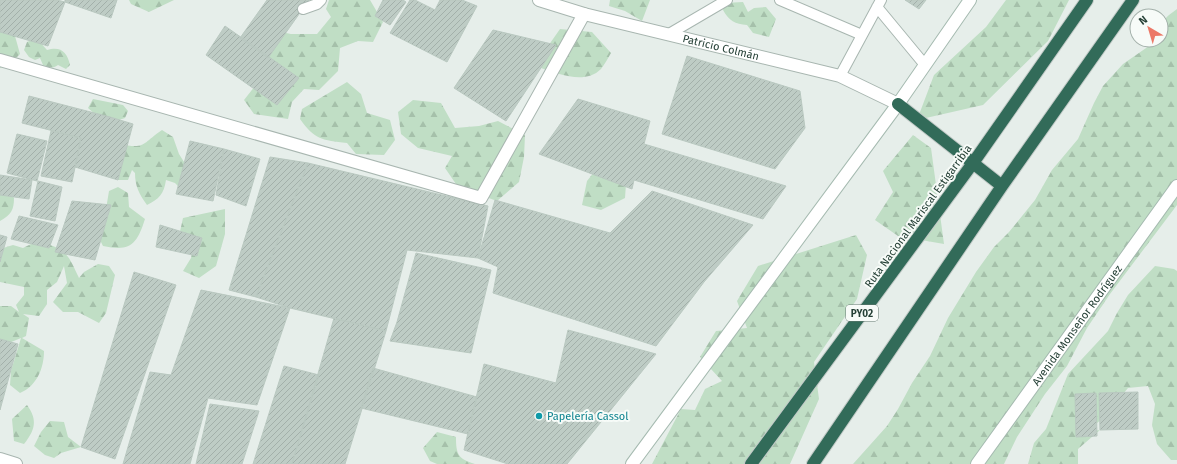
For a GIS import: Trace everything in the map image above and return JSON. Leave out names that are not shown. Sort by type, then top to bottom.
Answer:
[{"type":"highway","name":"Ruta Nacional Mariscal Estigarribia","points":[[751,464],[973,163],[1087,0]]},
{"type":"highway","points":[[813,464],[1002,186],[1133,0]]},
{"type":"highway","points":[[898,104],[1002,186]]},
{"type":"street","name":"Patricio Colmán","points":[[539,0],[584,14],[840,76],[898,104]]},
{"type":"street","points":[[632,464],[898,104],[970,0]]},
{"type":"street","points":[[0,60],[481,198],[584,14]]},
{"type":"street","name":"Avenida Monseñor Rodríguez","points":[[977,464],[1177,186]]},
{"type":"street","points":[[0,459],[16,464]]},
{"type":"lane","points":[[302,8],[317,4],[321,0]]},
{"type":"lane","points":[[669,34],[727,0]]},
{"type":"lane","points":[[780,0],[862,35]]},
{"type":"lane","points":[[840,76],[879,3],[926,65]]},
{"type":"green space","points":[[129,0],[174,0],[149,12],[131,4]]},
{"type":"green space","points":[[329,0],[370,0],[383,22],[373,42],[358,41],[340,48],[338,71],[319,90],[304,89],[292,102],[288,119],[254,114],[244,100],[255,86],[276,31],[291,34],[317,34],[331,17],[326,9]]},
{"type":"green space","points":[[610,0],[650,0],[642,21],[625,11],[609,6]]},
{"type":"green space","points":[[1006,0],[1069,0],[1048,41],[983,105],[917,120],[934,75],[986,27]]},
{"type":"green space","points":[[743,2],[748,12],[754,8],[766,7],[776,19],[769,37],[753,33],[747,25],[739,24],[733,21],[723,10],[725,3]]},
{"type":"green space","points":[[1177,9],[1177,205],[1110,294],[1087,328],[1067,366],[1045,394],[1017,437],[1004,464],[853,464],[887,426],[898,409],[912,383],[930,356],[948,318],[976,272],[994,247],[1009,232],[1035,200],[1052,170],[1078,139],[1103,86],[1123,64],[1146,48],[1169,48],[1169,15]]},
{"type":"green space","points":[[0,27],[15,36],[20,54],[11,63],[0,68]]},
{"type":"green space","points":[[560,29],[592,32],[611,53],[601,69],[595,74],[572,77],[541,68],[546,49]]},
{"type":"green space","points":[[34,39],[39,41],[47,50],[56,49],[63,51],[70,65],[66,69],[58,65],[52,68],[43,65],[40,58],[35,60],[29,57],[24,50],[27,42]]},
{"type":"green space","points":[[347,82],[361,94],[367,113],[390,120],[395,140],[384,155],[356,154],[347,143],[325,140],[315,135],[300,119],[302,109]]},
{"type":"green space","points":[[93,99],[123,105],[128,111],[125,118],[119,120],[110,117],[98,117],[88,108]]},
{"type":"green space","points":[[413,100],[441,103],[455,128],[479,126],[498,121],[525,135],[524,157],[519,182],[497,201],[458,187],[445,168],[452,156],[418,148],[401,134],[398,112]]},
{"type":"green space","points":[[162,130],[173,137],[179,154],[191,173],[184,192],[175,183],[166,180],[164,189],[160,196],[155,201],[147,205],[138,190],[135,173],[132,170],[128,180],[118,180],[111,171],[118,144],[139,146]]},
{"type":"green space","points":[[913,135],[931,148],[944,244],[898,236],[875,220],[893,192],[883,171]]},
{"type":"green space","points":[[598,167],[626,184],[625,198],[601,210],[582,205],[587,181]]},
{"type":"green space","points":[[118,187],[128,193],[129,207],[145,219],[139,235],[132,244],[126,247],[113,248],[103,246],[97,234],[105,215],[109,191]]},
{"type":"green space","points":[[0,190],[8,190],[14,198],[11,212],[7,217],[0,221]]},
{"type":"green space","points":[[225,209],[225,234],[216,266],[199,278],[183,271],[191,258],[194,243],[179,236],[183,218]]},
{"type":"green space","points":[[856,235],[867,255],[857,299],[814,362],[819,399],[790,464],[652,464],[681,409],[695,410],[705,389],[722,381],[700,357],[716,331],[747,328],[737,301],[758,266]]},
{"type":"green space","points":[[42,243],[57,248],[66,254],[73,264],[79,278],[84,272],[98,264],[109,266],[115,275],[106,313],[99,323],[78,312],[63,312],[53,302],[67,283],[64,266],[57,282],[47,290],[47,304],[39,316],[23,314],[29,318],[26,336],[22,338],[44,351],[44,357],[41,370],[35,381],[26,390],[20,393],[10,385],[11,371],[21,338],[4,345],[0,345],[0,306],[11,306],[19,312],[16,305],[24,295],[24,287],[0,282],[0,249],[13,245],[23,248],[31,244]]},
{"type":"green space","points":[[1155,266],[1174,269],[1177,271],[1177,460],[1171,460],[1157,444],[1152,425],[1155,404],[1148,386],[1128,388],[1102,419],[1086,432],[1100,430],[1078,449],[1078,464],[1028,464],[1034,443],[1046,429],[1068,374],[1108,331],[1128,295]]},
{"type":"green space","points":[[27,405],[33,415],[34,425],[31,434],[24,444],[14,441],[12,419]]},
{"type":"green space","points":[[50,421],[64,422],[68,437],[81,447],[61,453],[54,458],[45,455],[34,446],[41,432]]},
{"type":"green space","points":[[437,432],[456,437],[459,455],[465,460],[475,464],[437,464],[430,461],[423,448]]},
{"type":"building","points":[[0,0],[57,0],[65,2],[48,46],[0,32]]},
{"type":"building","points":[[65,0],[117,0],[111,18],[65,2]]},
{"type":"building","points":[[267,0],[309,0],[268,58],[240,38]]},
{"type":"building","points":[[383,0],[403,0],[406,2],[390,25],[375,16]]},
{"type":"building","points":[[410,0],[415,0],[435,10],[440,0],[462,0],[477,6],[447,62],[390,33]]},
{"type":"building","points":[[905,0],[926,0],[919,9]]},
{"type":"building","points":[[225,26],[299,78],[277,105],[206,55]]},
{"type":"building","points":[[493,30],[556,45],[506,121],[454,88]]},
{"type":"building","points":[[687,56],[800,91],[805,128],[775,169],[662,134]]},
{"type":"building","points":[[29,96],[133,124],[118,180],[75,167],[81,138],[22,123]]},
{"type":"building","points":[[578,99],[650,121],[644,144],[786,186],[763,219],[634,180],[632,189],[539,154]]},
{"type":"building","points":[[51,131],[81,138],[72,182],[41,176]]},
{"type":"building","points":[[17,134],[47,141],[37,181],[7,173]]},
{"type":"building","points":[[190,141],[224,149],[213,201],[176,194]]},
{"type":"building","points":[[224,149],[260,159],[246,206],[216,195]]},
{"type":"building","points":[[270,157],[308,163],[256,297],[229,290]]},
{"type":"building","points":[[308,163],[488,206],[478,258],[407,250],[386,331],[290,308],[256,297]]},
{"type":"building","points":[[0,175],[32,180],[29,199],[0,195]]},
{"type":"building","points":[[38,181],[62,187],[55,221],[30,216]]},
{"type":"building","points":[[652,191],[753,225],[704,282],[656,346],[493,293],[498,267],[478,258],[495,200],[610,233]]},
{"type":"building","points":[[72,201],[111,205],[95,260],[55,252]]},
{"type":"building","points":[[19,216],[58,225],[49,248],[11,239]]},
{"type":"building","points":[[160,225],[202,238],[197,256],[156,247]]},
{"type":"building","points":[[0,235],[7,237],[0,262]]},
{"type":"building","points":[[416,253],[491,270],[471,353],[390,341],[397,322]]},
{"type":"building","points":[[134,272],[176,285],[115,459],[81,447]]},
{"type":"building","points":[[201,290],[290,308],[257,405],[208,398],[190,464],[123,464],[150,372],[171,375]]},
{"type":"building","points":[[334,318],[386,331],[345,464],[292,464]]},
{"type":"building","name":"Papelería Cassol","points":[[568,330],[656,354],[567,464],[508,464],[464,450],[484,364],[556,383]]},
{"type":"building","points":[[0,339],[18,344],[0,410]]},
{"type":"building","points":[[284,366],[319,375],[292,464],[253,464]]},
{"type":"building","points":[[373,368],[477,397],[468,434],[361,408]]},
{"type":"building","points":[[1138,392],[1138,429],[1100,430],[1099,393]]},
{"type":"building","points":[[1096,393],[1097,436],[1076,437],[1075,394]]},
{"type":"building","points":[[210,404],[259,411],[242,464],[196,464]]},
{"type":"place","name":"Papelería Cassol","points":[[539,416]]}]
